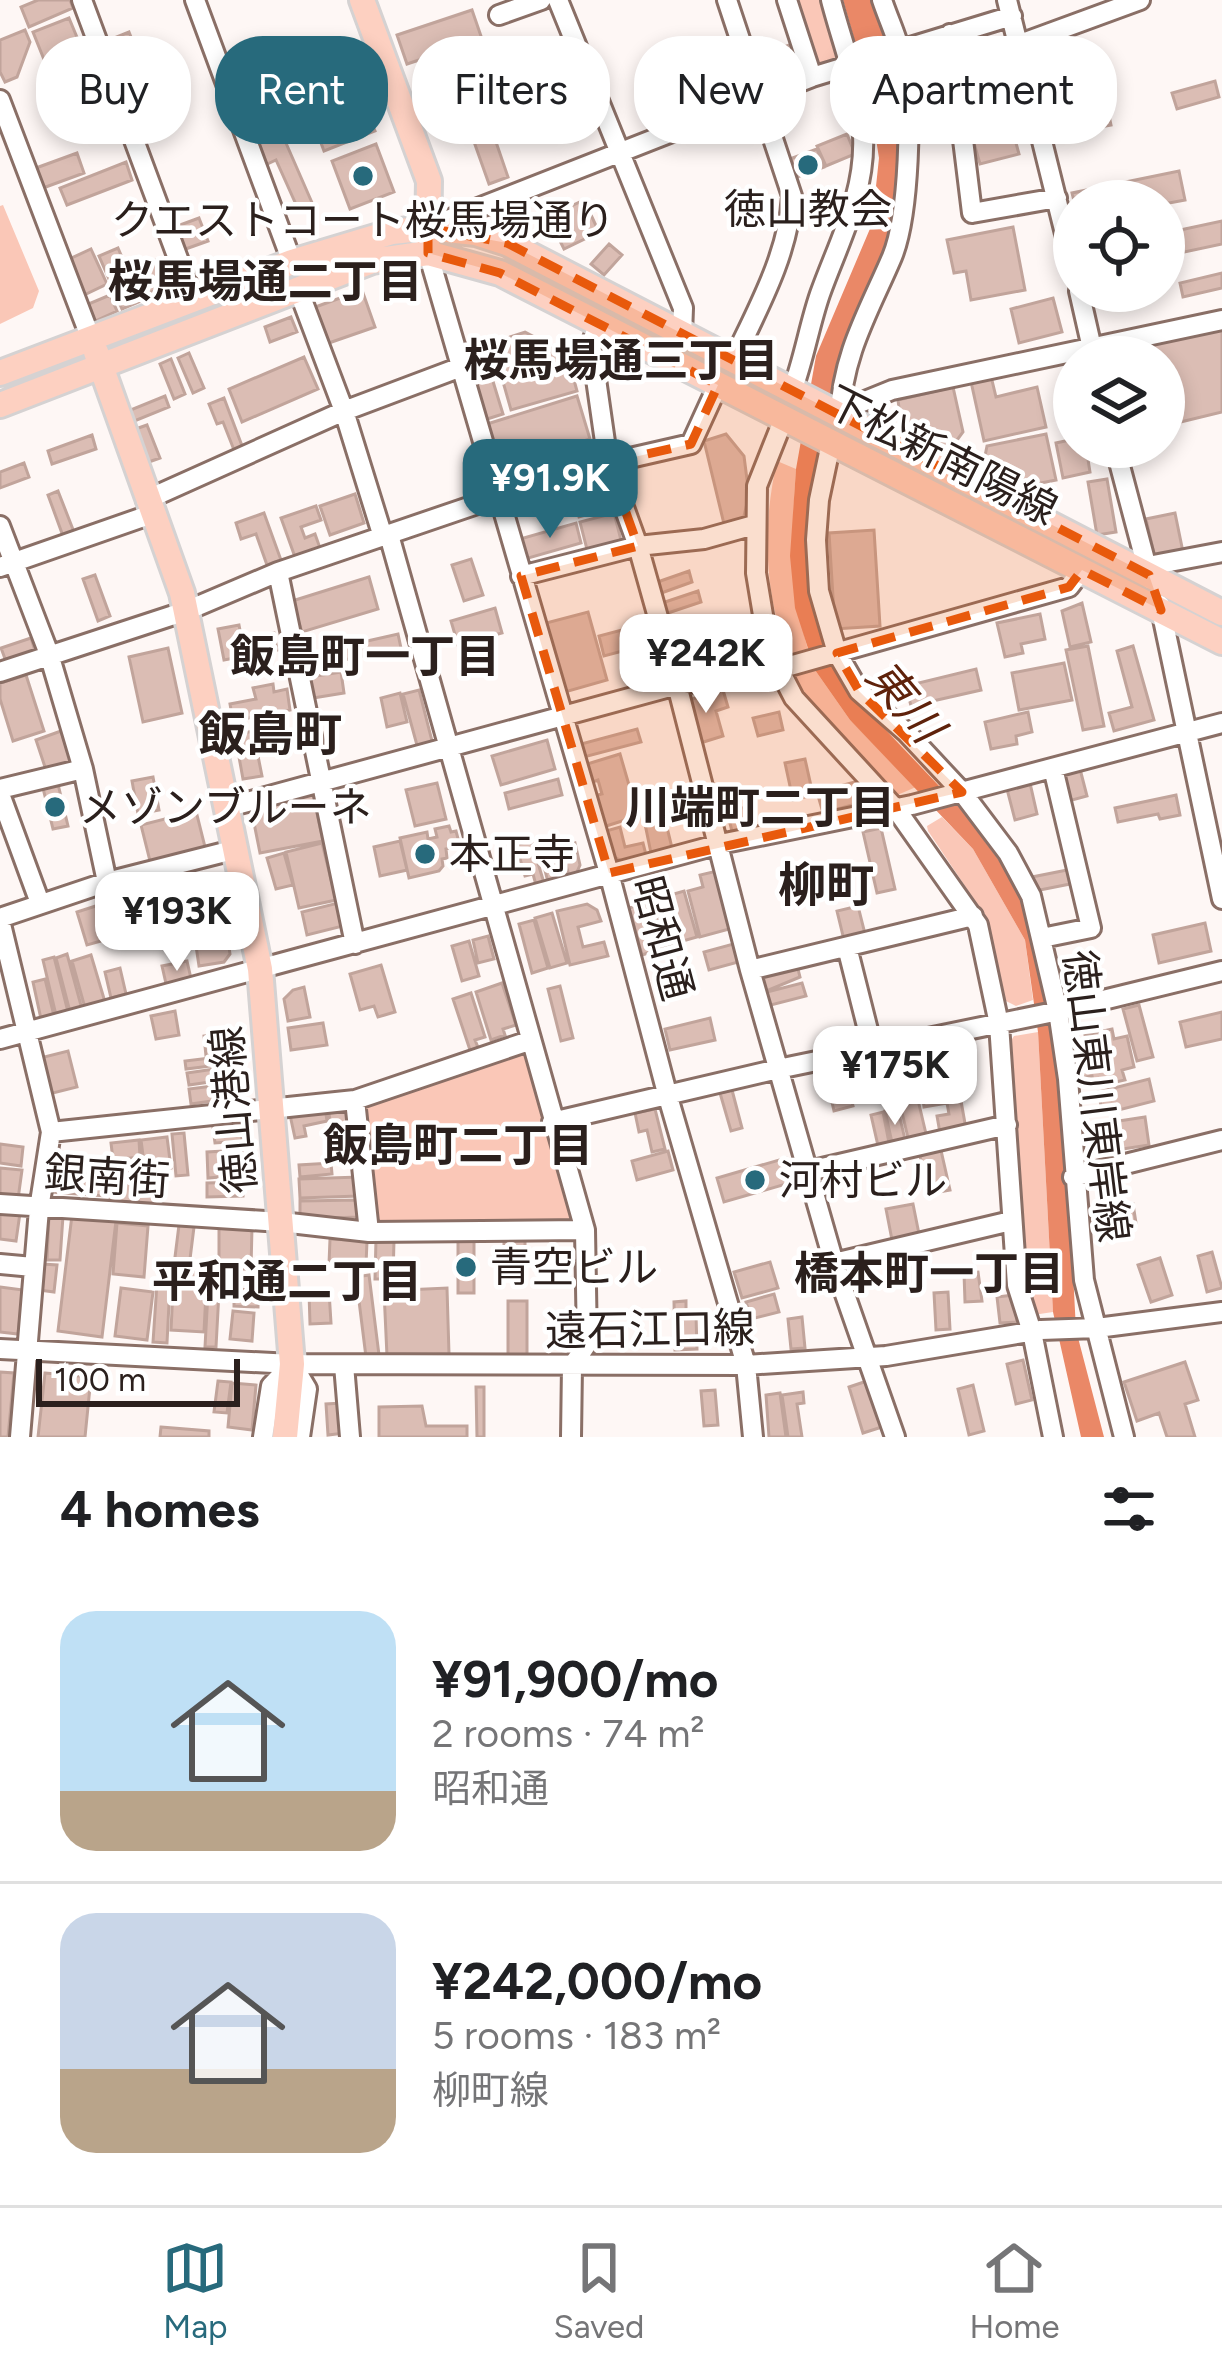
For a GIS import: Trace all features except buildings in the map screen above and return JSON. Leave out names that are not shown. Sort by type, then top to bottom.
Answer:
[{"type":"main road","points":[[362,0],[429,181],[428,241]]},
{"type":"main road","points":[[0,373],[292,262],[392,232],[428,241]]},
{"type":"main road","name":"下松新南陽線","points":[[428,241],[476,233],[507,243],[1148,570],[1222,613]]},
{"type":"main road","points":[[0,404],[428,241]]},
{"type":"main road","name":"下松新南陽線","points":[[428,241],[500,273],[1222,642]]},
{"type":"main road","name":"徳山港線","points":[[91,339],[186,611],[260,969],[292,1364],[285,1437]]},
{"type":"street","points":[[82,0],[193,298]]},
{"type":"street","points":[[195,0],[292,262]]},
{"type":"street","points":[[499,15],[541,0]]},
{"type":"street","points":[[558,0],[683,308],[682,335]]},
{"type":"street","points":[[727,0],[739,36]]},
{"type":"street","points":[[787,0],[812,76]]},
{"type":"street","points":[[831,0],[840,36]]},
{"type":"street","points":[[882,0],[895,36]]},
{"type":"street","points":[[1042,36],[1139,0]]},
{"type":"street","points":[[944,36],[1010,8]]},
{"type":"street","points":[[950,34],[972,213],[1053,199]]},
{"type":"street","points":[[806,78],[830,70]]},
{"type":"street","name":"徳山港線","points":[[0,100],[91,339]]},
{"type":"street","points":[[428,241],[634,144]]},
{"type":"street","points":[[733,362],[790,224],[792,196],[775,144]]},
{"type":"street","points":[[792,392],[819,298],[859,190],[862,144]]},
{"type":"street","points":[[840,416],[849,352],[901,227],[905,144]]},
{"type":"street","points":[[1045,144],[1054,180]]},
{"type":"street","name":"昭和通","points":[[428,241],[746,1365],[753,1437]]},
{"type":"street","points":[[298,290],[386,536],[585,1229],[587,1344],[572,1366],[571,1437]]},
{"type":"street","points":[[1158,336],[1222,320]]},
{"type":"street","points":[[599,323],[591,344],[608,463],[638,546],[750,970],[834,1263],[895,1437]]},
{"type":"street","points":[[840,416],[892,390],[1053,360]]},
{"type":"street","points":[[7,564],[149,507],[344,411],[461,367]]},
{"type":"street","points":[[608,463],[691,444],[718,386]]},
{"type":"street","points":[[784,418],[757,487],[754,525],[764,621],[779,669],[806,712],[904,807],[973,916],[985,947],[1007,1022],[1016,1285],[1036,1331],[1042,1398],[1054,1437]]},
{"type":"street","name":"徳山東川東岸線","points":[[831,443],[816,540],[819,591],[837,653],[859,691],[907,734],[1009,854],[1031,896],[1068,1079],[1073,1178],[1092,1328],[1124,1437]]},
{"type":"street","points":[[1120,468],[1161,610],[1222,899]]},
{"type":"street","points":[[0,672],[186,611],[278,572],[497,497]]},
{"type":"street","points":[[521,575],[638,546],[704,539],[754,525]]},
{"type":"street","points":[[0,526],[7,564],[49,655],[83,770],[107,882]]},
{"type":"street","points":[[1148,570],[1222,552]]},
{"type":"street","points":[[225,808],[677,685],[779,669],[837,653],[1069,587],[1082,570]]},
{"type":"street","points":[[278,572],[355,944]]},
{"type":"street","points":[[0,1039],[720,844],[904,807],[1222,723]]},
{"type":"street","points":[[1042,938],[1090,928],[1053,768]]},
{"type":"street","points":[[40,903],[0,792],[83,770]]},
{"type":"street","points":[[20,1437],[33,1267],[51,1132],[0,919],[107,882],[233,850]]},
{"type":"street","points":[[750,970],[973,916]]},
{"type":"street","points":[[847,947],[873,1050]]},
{"type":"street","points":[[552,1122],[1222,971]]},
{"type":"street","points":[[51,1132],[355,1100],[530,1041]]},
{"type":"street","points":[[355,1100],[369,1232]]},
{"type":"street","points":[[809,1171],[1007,1125]]},
{"type":"street","points":[[1073,1178],[1222,1140]]},
{"type":"street","name":"銀南街","points":[[0,1204],[369,1232],[585,1229]]},
{"type":"street","points":[[834,1263],[1011,1221]]},
{"type":"street","points":[[0,1264],[33,1267]]},
{"type":"street","name":"遠石江口線","points":[[0,1349],[292,1364],[746,1365],[866,1357],[1036,1331],[1220,1319]]},
{"type":"street","points":[[263,1437],[271,1386],[292,1364],[307,1389],[300,1437]]},
{"type":"street","points":[[344,1365],[350,1437]]},
{"type":"highlighted area","points":[[428,228],[507,243],[1149,575],[1161,610],[1082,570],[1069,587],[837,653],[859,691],[962,792],[609,873],[521,576],[638,546],[608,463],[691,444],[718,385],[500,273],[428,253]]},
{"type":"shaded area","points":[[792,0],[827,0],[837,36],[830,36],[830,64],[814,69]]},
{"type":"shaded area","points":[[843,0],[874,0],[886,36],[853,36]]},
{"type":"shaded area","points":[[877,144],[904,144],[895,233],[852,323],[829,397],[806,518],[813,611],[841,683],[960,808],[1018,886],[1040,951],[1064,1100],[1076,1330],[1104,1437],[1081,1437],[1053,1312],[1038,1032],[1025,940],[973,849],[850,720],[815,670],[795,608],[790,556],[796,469],[816,356],[872,224]]},
{"type":"shaded area","points":[[0,206],[39,291],[33,308],[0,324]]},
{"type":"shaded area","points":[[777,461],[796,469],[794,564],[810,657],[789,658],[774,610],[768,535]]},
{"type":"shaded area","points":[[815,670],[850,720],[916,787],[895,796],[804,700],[794,681],[796,674]]},
{"type":"shaded area","points":[[942,817],[973,849],[1025,940],[1033,1000],[1016,1006],[1006,1001],[973,898],[928,831],[927,826]]},
{"type":"shaded area","points":[[1038,1032],[1053,1312],[1033,1315],[1028,1304],[1010,1042],[1014,1036]]},
{"type":"shaded area","points":[[517,1053],[526,1057],[574,1223],[375,1225],[364,1102]]},
{"type":"place","name":"徳山教会","points":[[808,165]]},
{"type":"place","name":"クエストコート桜馬場通り","points":[[363,176]]},
{"type":"place","name":"メゾンブルーネ","points":[[55,807]]},
{"type":"place","name":"本正寺","points":[[425,854]]},
{"type":"place","name":"河村ビル","points":[[755,1180]]},
{"type":"place","name":"青空ビル","points":[[466,1267]]},
{"type":"district","name":"桜馬場通二丁目","points":[[265,281]]},
{"type":"district","name":"桜馬場通三丁目","points":[[621,360]]},
{"type":"district","name":"飯島町一丁目","points":[[365,656]]},
{"type":"district","name":"飯島町","points":[[270,734]]},
{"type":"district","name":"川端町二丁目","points":[[760,807]]},
{"type":"district","name":"柳町","points":[[826,885]]},
{"type":"district","name":"飯島町二丁目","points":[[458,1145]]},
{"type":"district","name":"橋本町一丁目","points":[[929,1273]]},
{"type":"district","name":"平和通二丁目","points":[[287,1281]]},
{"type":"water label","name":"東川","points":[[905,701]]}]
